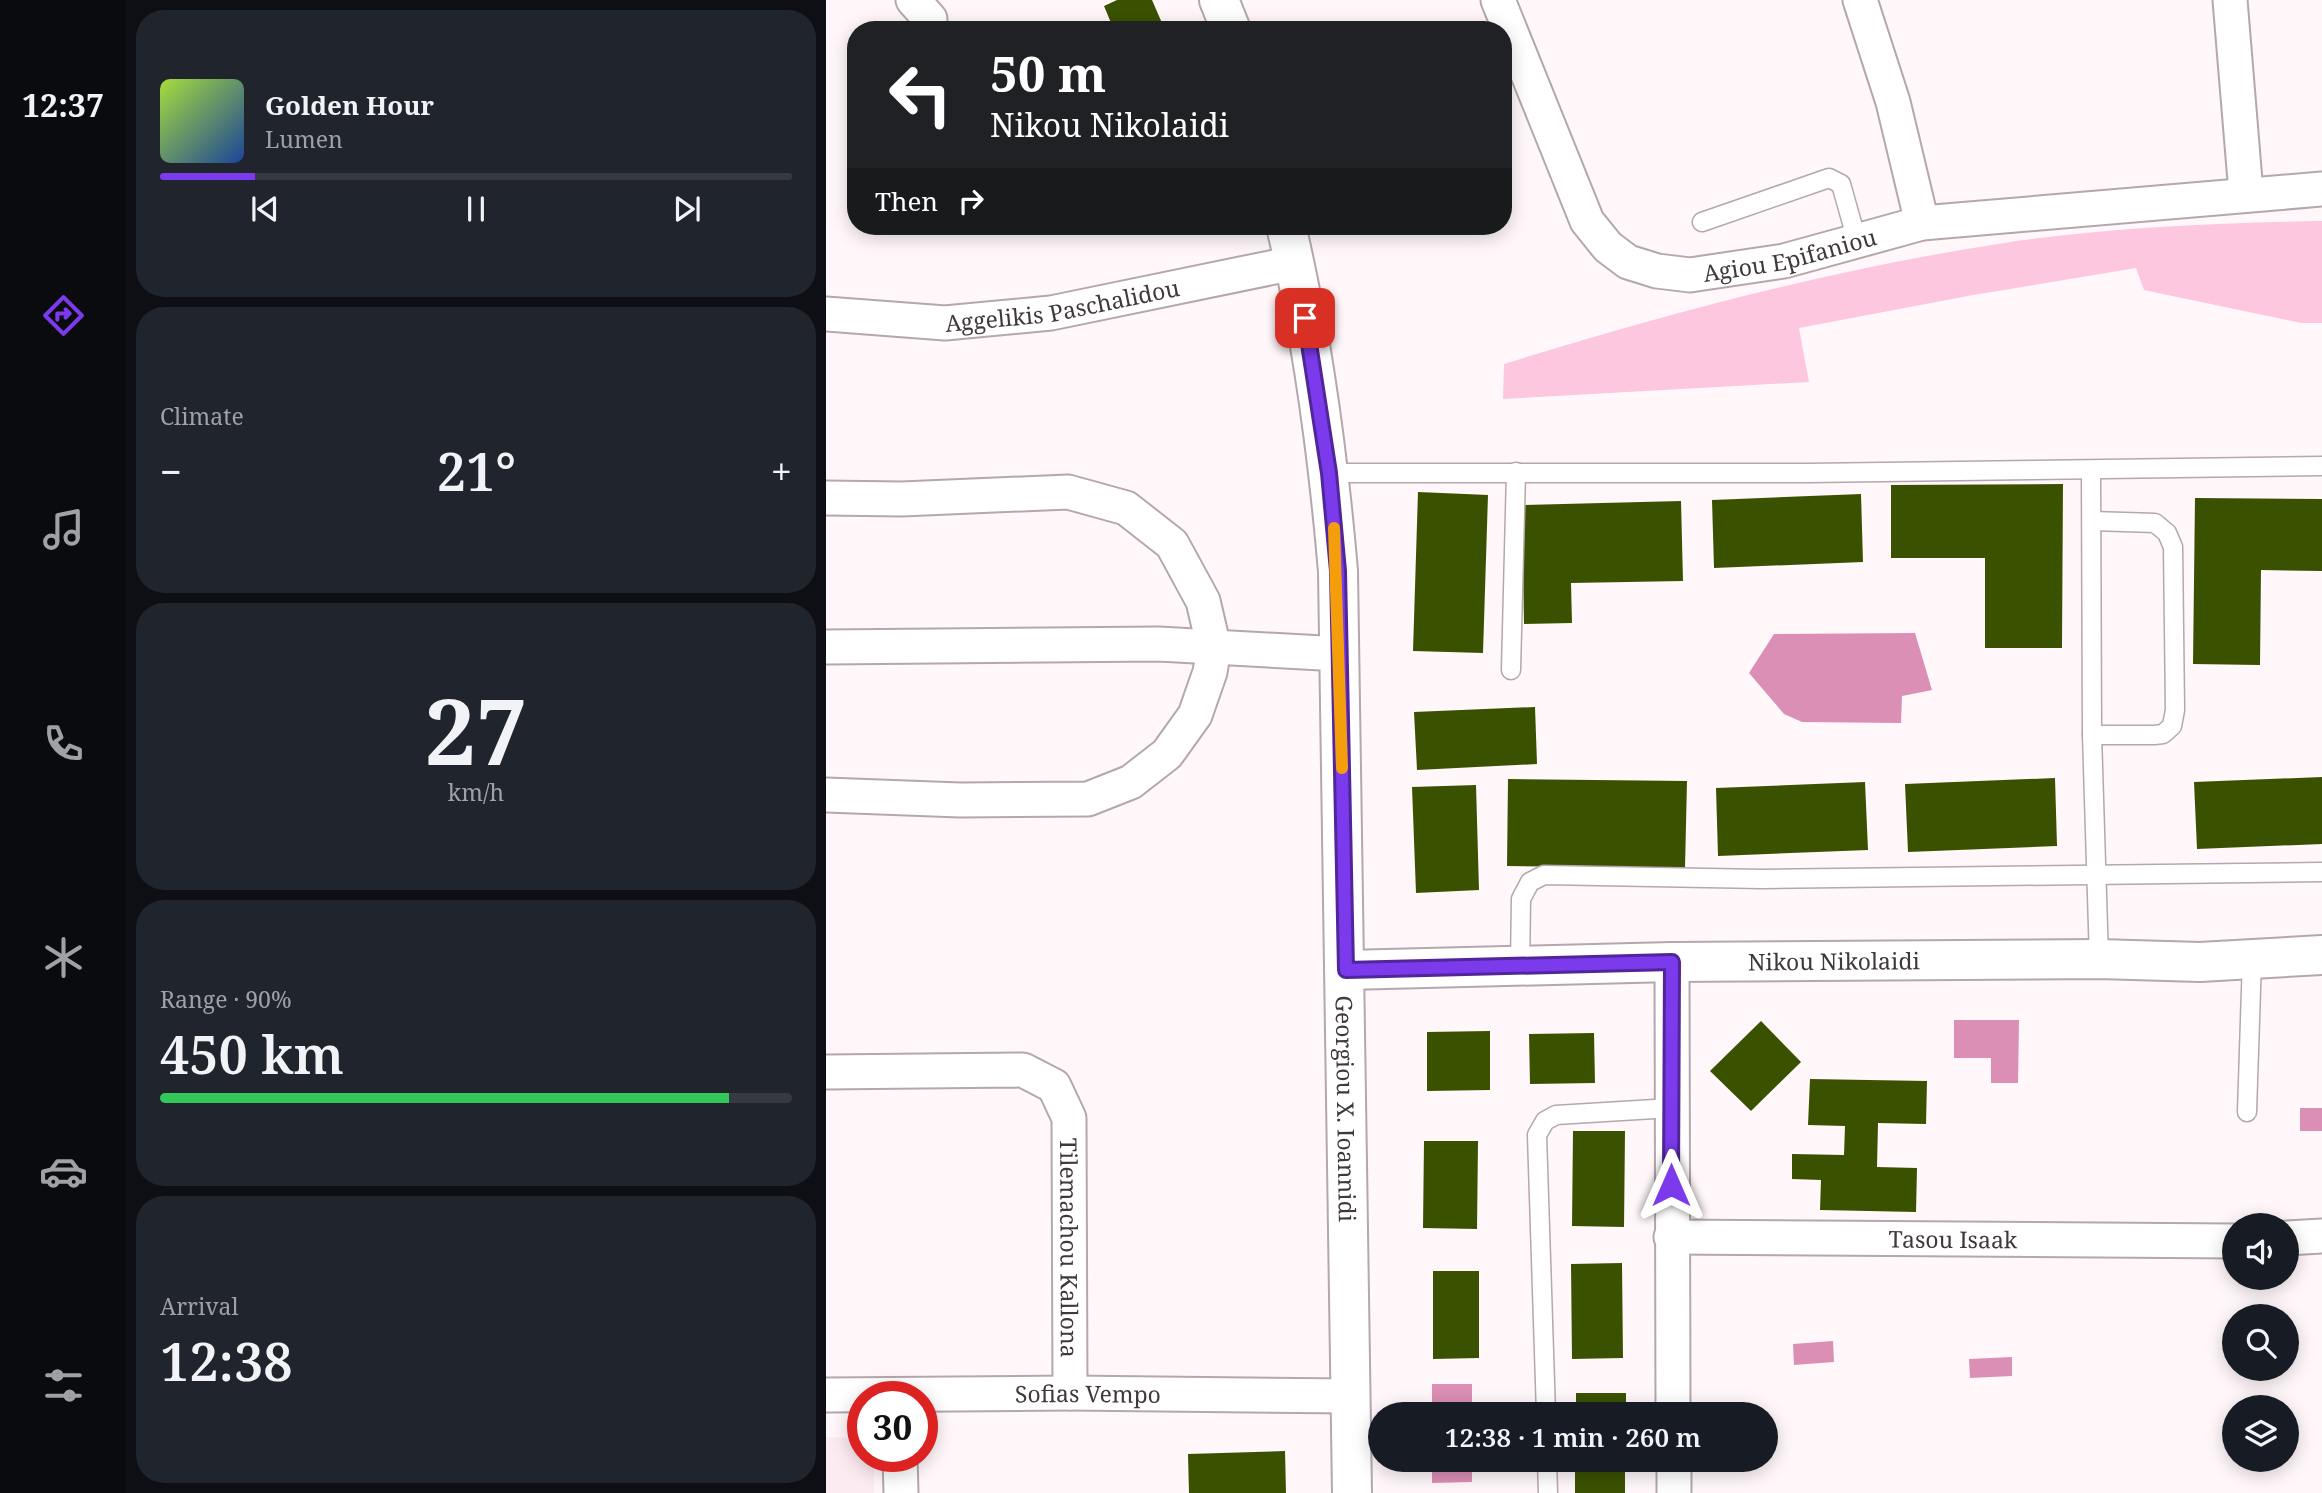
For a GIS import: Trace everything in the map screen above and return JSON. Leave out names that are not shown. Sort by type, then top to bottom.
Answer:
[{"type":"street","points":[[1219,0],[1227,21]]},
{"type":"street","name":"Agiou Epifaniou","points":[[1498,0],[1506,21]]},
{"type":"street","points":[[1860,0],[1893,102],[1922,223]]},
{"type":"street","points":[[2230,0],[2246,193]]},
{"type":"street","name":"Agiou Epifaniou","points":[[1512,35],[1587,221],[1608,247],[1628,262],[1657,271],[1690,275],[1784,261],[1922,223],[2246,193],[2322,189]]},
{"type":"street","name":"Georgiou X. Ioannidi","points":[[1288,235],[1315,373],[1329,473],[1338,571],[1352,1493]]},
{"type":"street","name":"Aggelikis Paschalidou","points":[[826,314],[945,323],[1051,313],[1294,263]]},
{"type":"street","points":[[826,498],[902,499],[1068,492],[1126,508],[1172,544],[1203,601],[1214,648],[1210,672],[1195,715],[1167,754],[1130,782],[1088,799],[960,800],[826,795]]},
{"type":"street","points":[[826,647],[1159,644],[1340,654]]},
{"type":"street","name":"Nikou Nikolaidi","points":[[1346,970],[1672,962],[2099,959],[2200,962],[2322,955]]},
{"type":"street","points":[[1672,962],[1673,1402]]},
{"type":"street","name":"Tilemachou Kallona","points":[[826,1072],[1023,1070],[1054,1086],[1069,1118],[1070,1393]]},
{"type":"street","points":[[2299,1237],[2322,1236]]},
{"type":"street","name":"Tasou Isaak","points":[[1671,1237],[2222,1241]]},
{"type":"street","name":"Sofias Vempo","points":[[938,1395],[1070,1393],[1350,1396]]},
{"type":"street","name":"Sofias Vempo","points":[[826,1395],[847,1395]]},
{"type":"street","points":[[901,1472],[901,1493]]},
{"type":"street","points":[[1674,1472],[1674,1493]]},
{"type":"lane","points":[[1702,222],[1829,178],[1841,184],[1857,241]]},
{"type":"lane","points":[[1329,473],[2091,471],[2322,466]]},
{"type":"lane","points":[[2091,471],[2092,735],[2099,959]]},
{"type":"lane","points":[[1511,670],[1516,472]]},
{"type":"lane","points":[[2091,521],[2155,523],[2167,533],[2174,547],[2175,710],[2172,726],[2163,734],[2092,735]]},
{"type":"lane","points":[[1520,966],[1521,899],[1530,882],[1544,875],[1762,879],[2322,872]]},
{"type":"lane","points":[[2247,1112],[2252,959]]},
{"type":"lane","points":[[1546,1402],[1537,1135],[1545,1121],[1556,1115],[1671,1108]]},
{"type":"lane","points":[[1547,1472],[1548,1493]]},
{"type":"shaded area","points":[[2322,221],[2322,323],[2301,323],[2144,290],[2136,268],[1799,328],[1809,382],[1503,399],[1504,364],[1689,310],[1814,279],[2004,243],[2083,233]]},
{"type":"shaded area","points":[[1915,633],[1932,690],[1902,696],[1901,723],[1802,722],[1784,714],[1749,673],[1774,634]]},
{"type":"shaded area","points":[[1954,1020],[2019,1020],[2018,1083],[1991,1083],[1991,1058],[1954,1058]]},
{"type":"shaded area","points":[[2300,1108],[2322,1108],[2322,1131],[2300,1131]]},
{"type":"shaded area","points":[[1833,1341],[1834,1362],[1794,1365],[1793,1344]]},
{"type":"shaded area","points":[[2012,1357],[2012,1376],[1970,1378],[1969,1359]]},
{"type":"shaded area","points":[[1432,1384],[1472,1384],[1472,1402],[1432,1402]]},
{"type":"shaded area","points":[[826,1437],[847,1438],[847,1472],[874,1472],[874,1493],[826,1493]]},
{"type":"shaded area","points":[[1432,1472],[1472,1472],[1472,1482],[1432,1483]]},
{"type":"building","points":[[1117,0],[1152,0],[1161,21],[1110,21],[1104,6]]},
{"type":"building","points":[[2063,484],[2062,648],[1985,648],[1985,558],[1891,558],[1891,485]]},
{"type":"building","points":[[1418,492],[1488,495],[1483,653],[1413,651]]},
{"type":"building","points":[[1861,494],[1863,562],[1714,568],[1712,500]]},
{"type":"building","points":[[2195,498],[2322,499],[2322,571],[2261,570],[2260,665],[2193,664]]},
{"type":"building","points":[[1681,501],[1683,581],[1571,583],[1572,623],[1524,624],[1522,505]]},
{"type":"building","points":[[1535,707],[1537,764],[1417,770],[1414,712]]},
{"type":"building","points":[[2322,777],[2322,844],[2197,849],[2194,782]]},
{"type":"building","points":[[2055,778],[2057,846],[1908,852],[1905,784]]},
{"type":"building","points":[[1508,779],[1687,781],[1685,868],[1507,866]]},
{"type":"building","points":[[1865,782],[1868,850],[1718,856],[1716,788]]},
{"type":"building","points":[[1476,785],[1479,890],[1416,893],[1412,787]]},
{"type":"building","points":[[1761,1021],[1801,1062],[1751,1111],[1710,1071]]},
{"type":"building","points":[[1490,1031],[1490,1090],[1427,1091],[1427,1032]]},
{"type":"building","points":[[1594,1033],[1595,1083],[1530,1084],[1529,1034]]},
{"type":"building","points":[[1810,1079],[1927,1081],[1926,1124],[1878,1123],[1877,1167],[1917,1168],[1916,1212],[1820,1210],[1821,1180],[1792,1179],[1792,1154],[1844,1155],[1845,1126],[1808,1125]]},
{"type":"building","points":[[1573,1131],[1625,1131],[1624,1227],[1572,1226]]},
{"type":"building","points":[[1424,1141],[1478,1141],[1477,1229],[1423,1228]]},
{"type":"building","points":[[1622,1263],[1623,1358],[1572,1359],[1571,1264]]},
{"type":"building","points":[[1433,1271],[1479,1271],[1479,1358],[1433,1359]]},
{"type":"building","points":[[1576,1393],[1626,1393],[1626,1402],[1576,1402]]},
{"type":"building","points":[[1285,1451],[1286,1493],[1189,1493],[1188,1454]]},
{"type":"building","points":[[1575,1472],[1625,1472],[1625,1493],[1575,1493]]},
{"type":"slow traffic","points":[[1334,528],[1338,571],[1342,768]]},
{"type":"route","points":[[1305,318],[1329,473],[1338,571],[1346,970],[1672,962],[1671,1185]]}]
